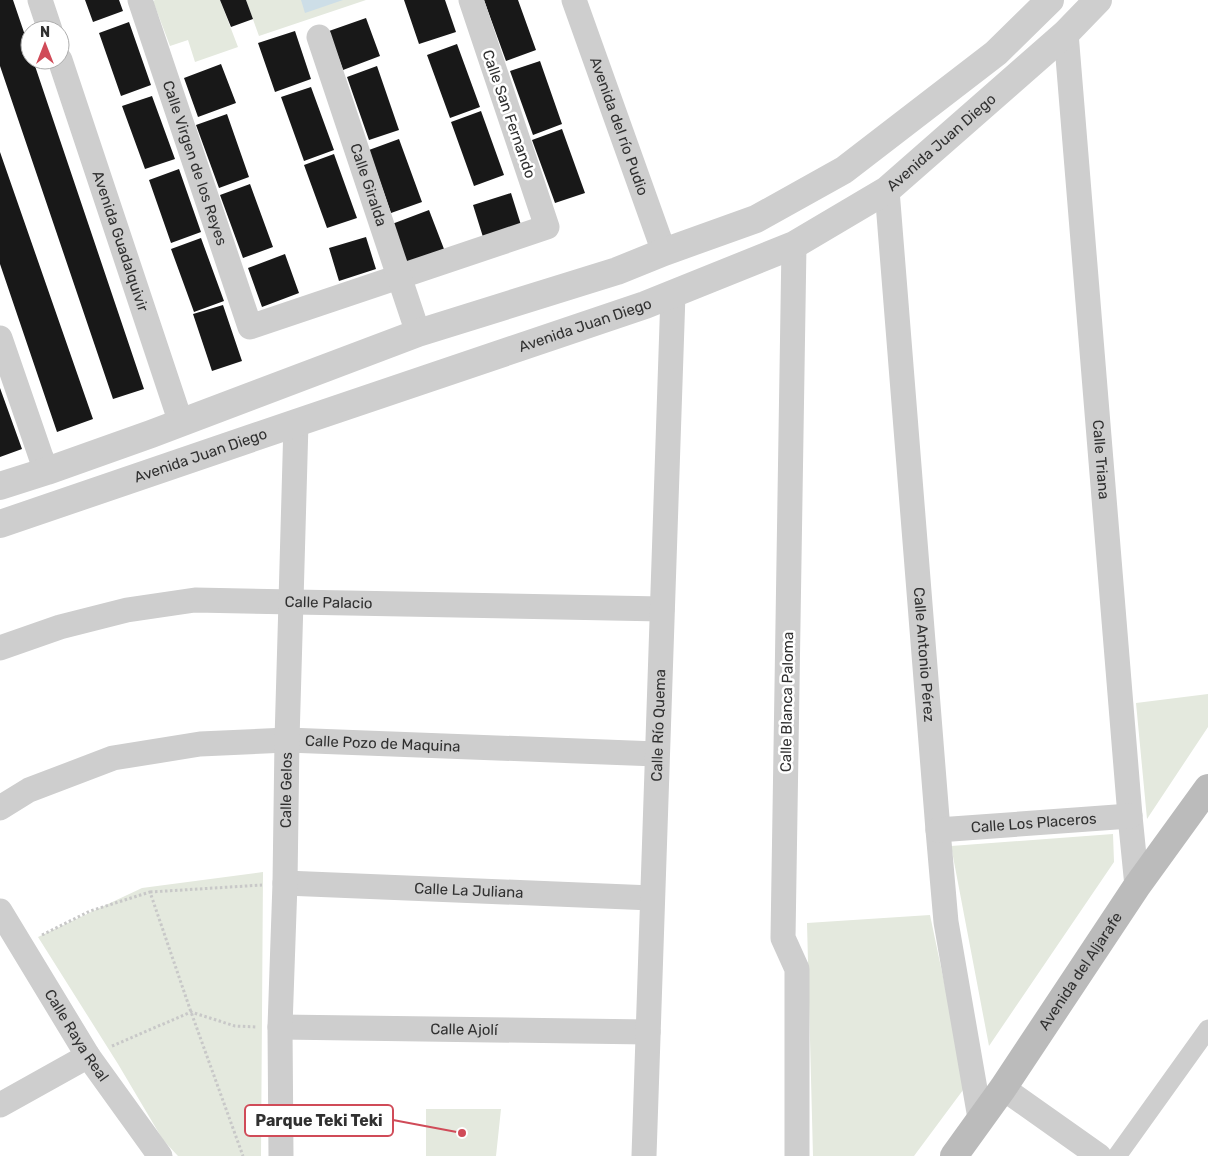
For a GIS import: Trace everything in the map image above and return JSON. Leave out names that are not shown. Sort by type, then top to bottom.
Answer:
[{"type":"main road","name":"Avenida del Aljarafe","points":[[954,1156],[1003,1088],[1137,886],[1208,788]]},
{"type":"street","points":[[40,0],[47,20]]},
{"type":"street","name":"Calle Virgen de los Reyes","points":[[140,0],[250,327],[399,277]]},
{"type":"street","name":"Calle San Fernando","points":[[399,277],[547,228],[471,0]]},
{"type":"street","name":"Avenida del río Pudio","points":[[574,0],[664,252]]},
{"type":"street","points":[[0,486],[181,423],[418,333],[617,270],[756,218],[844,170],[996,53],[1050,0]]},
{"type":"street","name":"Avenida Juan Diego","points":[[0,524],[645,305],[794,244],[887,190],[1066,33],[1098,0]]},
{"type":"street","name":"Calle Triana","points":[[1066,33],[1137,886]]},
{"type":"street","name":"Calle Giralda","points":[[319,37],[418,333]]},
{"type":"street","name":"Avenida Guadalquivir","points":[[63,70],[181,423]]},
{"type":"street","name":"Calle Antonio Pérez","points":[[887,190],[946,922],[980,1118]]},
{"type":"street","name":"Calle Blanca Paloma","points":[[794,244],[783,938],[797,970],[798,1156]]},
{"type":"street","name":"Calle Río Quema","points":[[644,1156],[673,294]]},
{"type":"street","points":[[0,338],[47,471]]},
{"type":"street","name":"Calle Gelos","points":[[281,1156],[280,1028],[285,883],[286,740],[296,423]]},
{"type":"street","name":"Calle Palacio","points":[[0,648],[60,627],[127,610],[195,600],[662,609]]},
{"type":"street","name":"Calle Pozo de Maquina","points":[[0,808],[29,790],[113,758],[200,744],[286,740],[657,754]]},
{"type":"street","name":"Calle Los Placeros","points":[[938,830],[1130,816]]},
{"type":"street","name":"Calle La Juliana","points":[[285,883],[652,898]]},
{"type":"street","name":"Calle Raya Real","points":[[0,911],[88,1056],[160,1156]]},
{"type":"street","name":"Calle Ajolí","points":[[280,1028],[648,1032]]},
{"type":"street","points":[[1116,1156],[1208,1029]]},
{"type":"street","points":[[0,1105],[88,1056]]},
{"type":"street","points":[[1003,1088],[1099,1156]]},
{"type":"path","points":[[22,945],[90,911],[150,892],[285,883]]},
{"type":"path","points":[[150,892],[243,1156]]},
{"type":"path","points":[[88,1056],[191,1012],[235,1026],[280,1028]]},
{"type":"shaded area","points":[[220,0],[238,47],[195,62],[188,40],[170,46],[153,1]]},
{"type":"shaded area","points":[[246,0],[366,0],[259,36]]},
{"type":"shaded area","points":[[301,0],[343,0],[305,13]]},
{"type":"shaded area","points":[[1208,694],[1208,727],[1147,819],[1136,703]]},
{"type":"shaded area","points":[[1113,834],[1114,862],[989,1046],[951,846]]},
{"type":"shaded area","points":[[263,872],[261,1156],[178,1156],[163,1140],[118,1064],[38,937],[142,888]]},
{"type":"shaded area","points":[[930,915],[966,1086],[914,1156],[813,1156],[807,923]]},
{"type":"shaded area","points":[[426,1109],[501,1109],[496,1156],[426,1156]]},
{"type":"building","points":[[0,0],[13,0],[20,21],[20,70],[36,70],[144,389],[113,399],[0,66]]},
{"type":"building","points":[[85,0],[119,0],[123,11],[93,22]]},
{"type":"building","points":[[220,0],[246,0],[253,19],[231,27]]},
{"type":"building","points":[[404,0],[445,0],[456,32],[419,44]]},
{"type":"building","points":[[484,0],[518,0],[536,50],[506,61]]},
{"type":"building","points":[[366,18],[380,56],[343,70],[329,31]]},
{"type":"building","points":[[129,22],[151,85],[121,96],[99,33]]},
{"type":"building","points":[[295,31],[311,79],[275,92],[258,43]]},
{"type":"building","points":[[457,44],[480,107],[450,118],[427,55]]},
{"type":"building","points":[[540,61],[562,124],[533,135],[510,71]]},
{"type":"building","points":[[221,64],[236,103],[198,117],[184,78]]},
{"type":"building","points":[[377,66],[399,130],[369,140],[347,77]]},
{"type":"building","points":[[311,87],[334,150],[304,161],[281,97]]},
{"type":"building","points":[[152,96],[175,159],[145,169],[122,106]]},
{"type":"building","points":[[481,111],[504,175],[474,186],[451,122]]},
{"type":"building","points":[[227,114],[249,177],[219,188],[196,125]]},
{"type":"building","points":[[562,129],[585,193],[555,203],[532,140]]},
{"type":"building","points":[[399,139],[422,202],[391,213],[369,150]]},
{"type":"building","points":[[0,152],[93,419],[57,432],[0,264]]},
{"type":"building","points":[[334,154],[357,218],[327,228],[304,165]]},
{"type":"building","points":[[179,169],[201,232],[171,243],[149,180]]},
{"type":"building","points":[[250,184],[273,247],[243,258],[220,195]]},
{"type":"building","points":[[511,193],[521,225],[483,237],[473,205]]},
{"type":"building","points":[[429,210],[444,249],[407,263],[392,224]]},
{"type":"building","points":[[366,237],[376,269],[339,281],[329,248]]},
{"type":"building","points":[[201,238],[224,301],[194,312],[171,249]]},
{"type":"building","points":[[285,254],[299,293],[262,307],[248,268]]},
{"type":"building","points":[[223,305],[242,361],[212,371],[193,314]]},
{"type":"building","points":[[0,388],[22,449],[0,457]]},
{"type":"place","name":"Parque Teki Teki","points":[[462,1133]]}]
